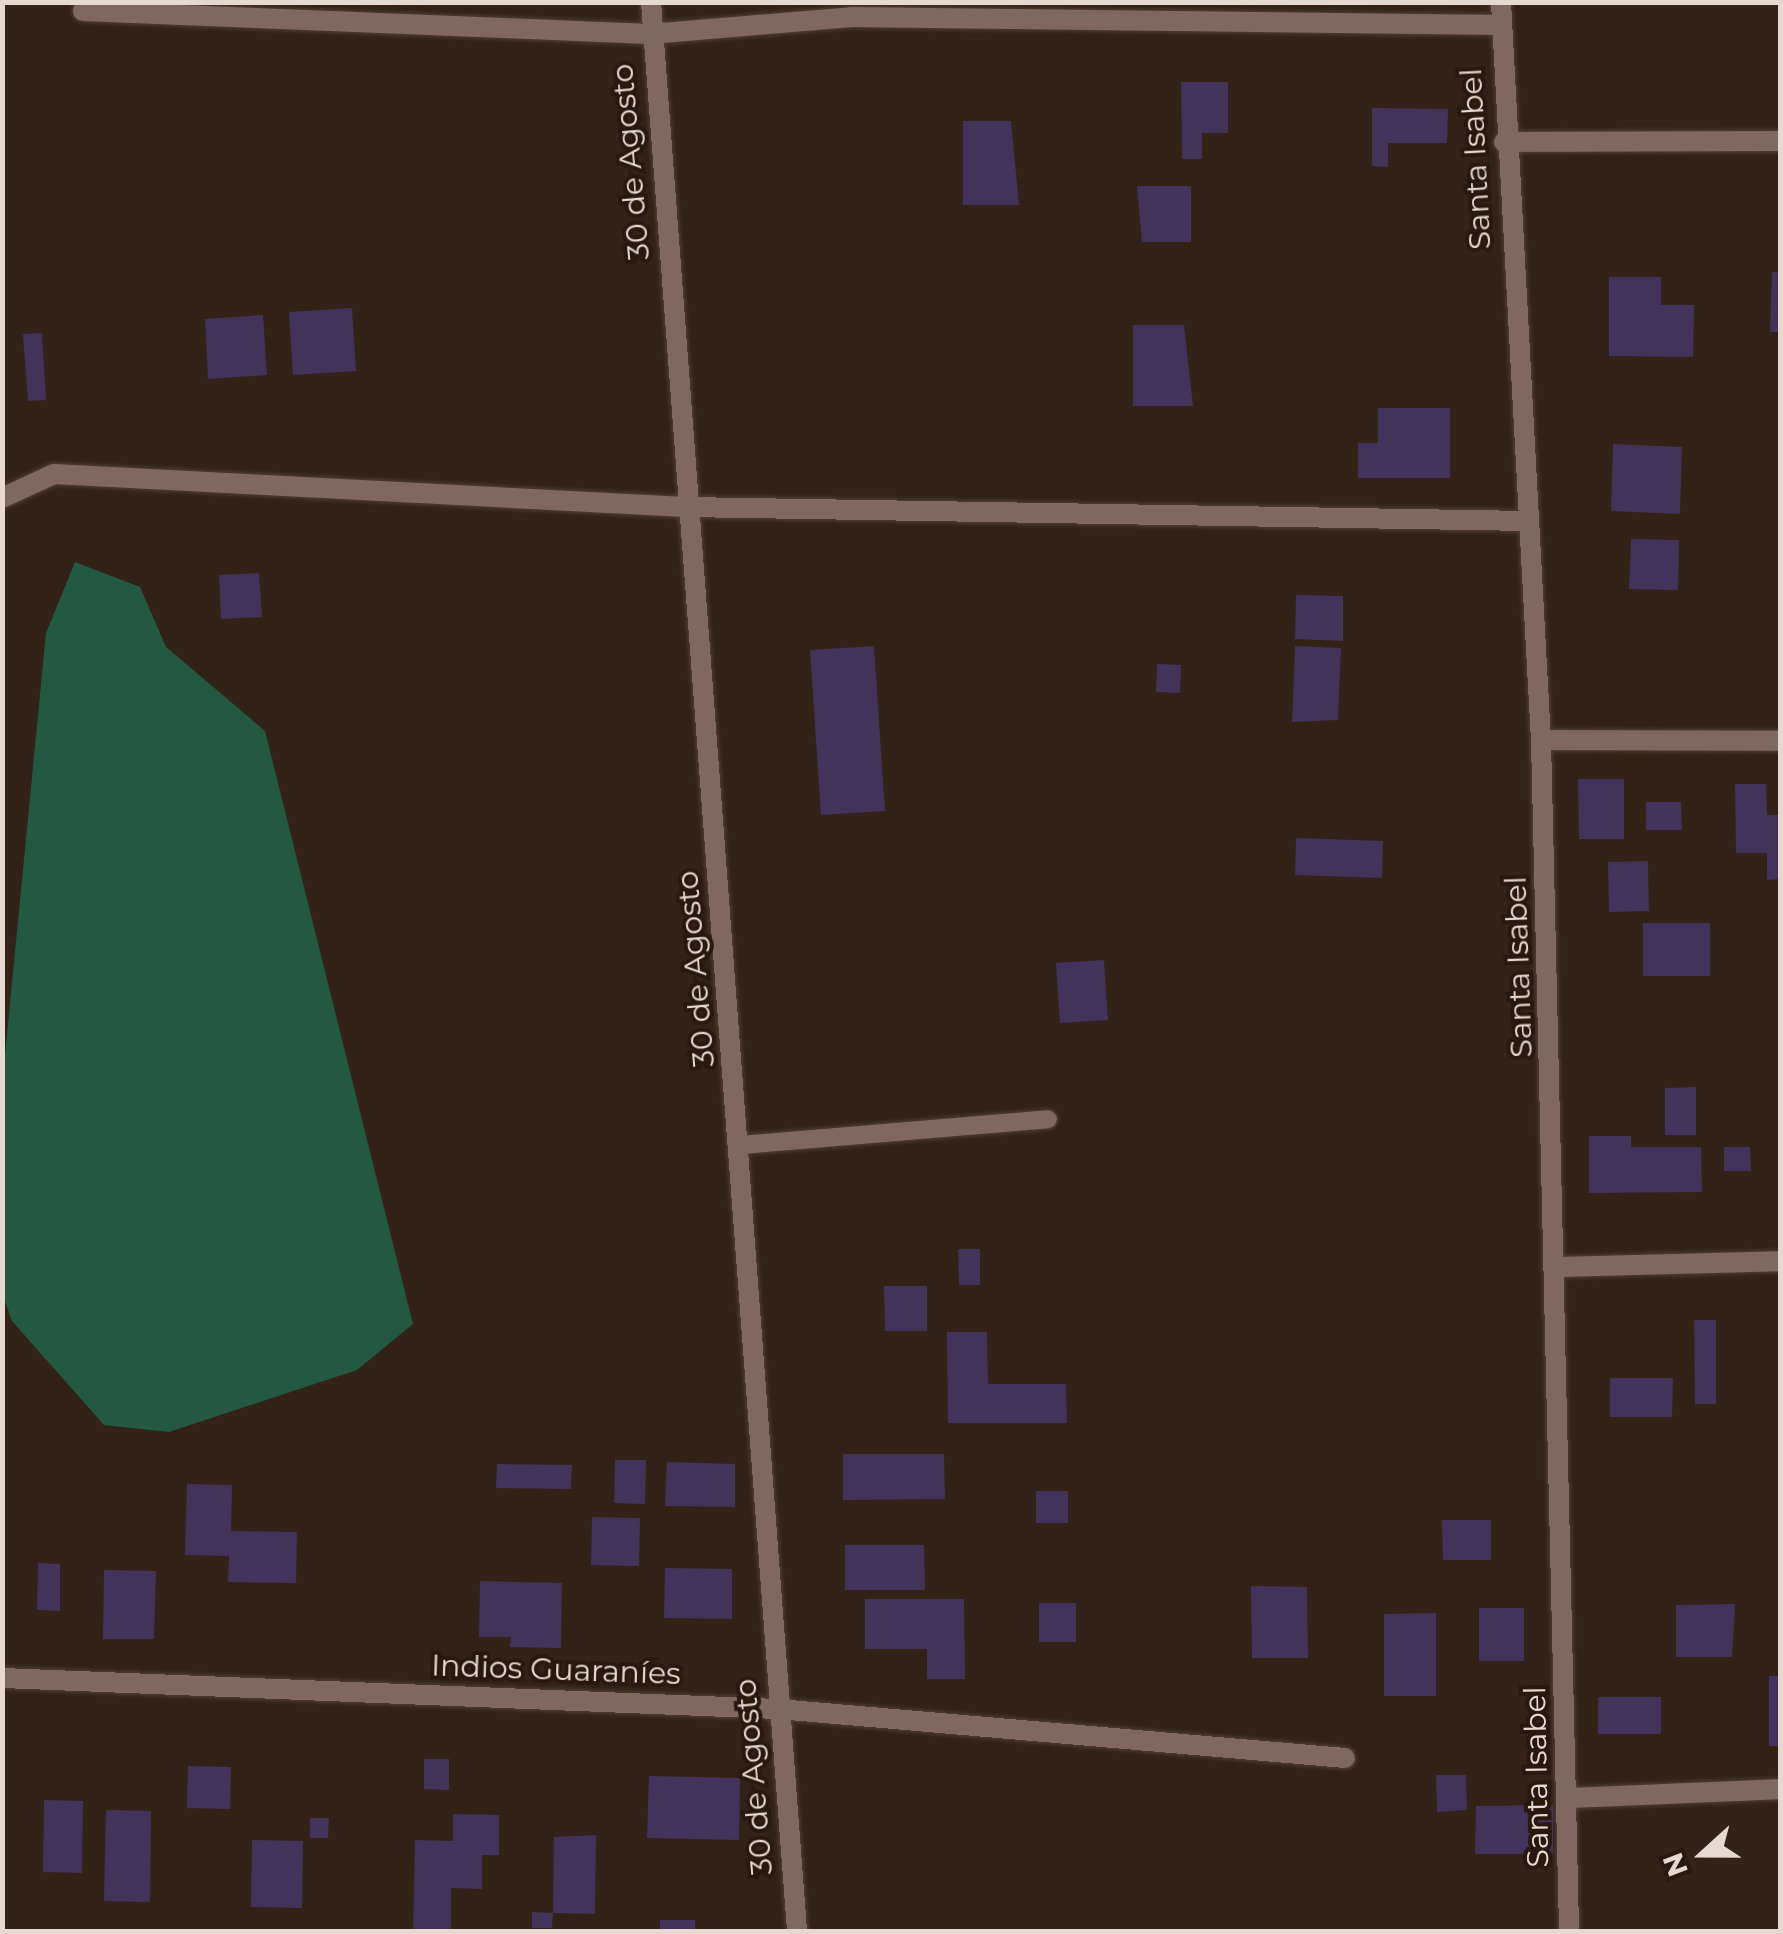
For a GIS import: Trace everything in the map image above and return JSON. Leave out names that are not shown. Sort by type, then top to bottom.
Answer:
[{"type":"street","name":"30 de Agosto","points":[[651,2],[650,34],[685,508],[741,1145],[778,1710],[797,1932]]},
{"type":"street","name":"Santa Isabel","points":[[1501,2],[1504,142],[1542,740],[1558,1267],[1569,1932]]},
{"type":"street","points":[[83,11],[650,34],[851,16],[1501,25]]},
{"type":"street","points":[[1504,142],[1780,141]]},
{"type":"street","points":[[2,498],[54,474],[685,508],[1527,521]]},
{"type":"street","points":[[1542,740],[1780,741]]},
{"type":"street","points":[[1558,1267],[1780,1260]]},
{"type":"street","name":"Indios Guaraníes","points":[[2,1678],[778,1710],[1345,1758]]},
{"type":"street","points":[[1568,1798],[1780,1789]]},
{"type":"lane","points":[[741,1145],[1048,1118]]},
{"type":"green space","points":[[75,562],[140,587],[166,647],[265,731],[413,1324],[357,1370],[169,1432],[104,1425],[12,1321],[3,1296],[4,1065],[46,633]]},
{"type":"building","points":[[1181,82],[1228,82],[1228,133],[1202,133],[1202,159],[1182,159]]},
{"type":"building","points":[[1372,108],[1448,109],[1447,143],[1388,143],[1388,167],[1372,166]]},
{"type":"building","points":[[963,121],[1011,121],[1019,205],[963,205]]},
{"type":"building","points":[[1137,186],[1191,186],[1191,242],[1142,242]]},
{"type":"building","points":[[1772,272],[1780,272],[1780,332],[1770,332]]},
{"type":"building","points":[[1609,277],[1661,277],[1661,305],[1694,305],[1693,357],[1609,356]]},
{"type":"building","points":[[352,308],[356,371],[293,375],[289,312]]},
{"type":"building","points":[[263,315],[267,375],[208,379],[205,319]]},
{"type":"building","points":[[1133,325],[1184,325],[1193,406],[1133,406]]},
{"type":"building","points":[[42,333],[46,400],[28,401],[23,334]]},
{"type":"building","points":[[1378,408],[1450,408],[1450,478],[1358,478],[1358,443],[1378,443]]},
{"type":"building","points":[[1613,444],[1682,447],[1680,514],[1611,511]]},
{"type":"building","points":[[1631,539],[1679,540],[1678,590],[1629,589]]},
{"type":"building","points":[[259,573],[262,617],[221,619],[219,575]]},
{"type":"building","points":[[1296,595],[1343,596],[1343,641],[1295,639]]},
{"type":"building","points":[[874,646],[885,811],[821,815],[810,650]]},
{"type":"building","points":[[1295,646],[1341,648],[1338,720],[1292,722]]},
{"type":"building","points":[[1157,664],[1181,665],[1180,693],[1156,692]]},
{"type":"building","points":[[1578,779],[1624,779],[1624,839],[1579,839]]},
{"type":"building","points":[[1735,784],[1766,784],[1767,815],[1780,815],[1780,879],[1767,880],[1767,853],[1736,853]]},
{"type":"building","points":[[1646,802],[1681,802],[1682,830],[1646,830]]},
{"type":"building","points":[[1296,838],[1383,841],[1382,878],[1295,875]]},
{"type":"building","points":[[1648,861],[1649,911],[1609,912],[1608,862]]},
{"type":"building","points":[[1643,923],[1710,923],[1710,976],[1643,976]]},
{"type":"building","points":[[1104,960],[1108,1020],[1060,1023],[1056,963]]},
{"type":"building","points":[[1696,1087],[1696,1135],[1665,1135],[1665,1088]]},
{"type":"building","points":[[1589,1136],[1631,1136],[1631,1147],[1701,1147],[1702,1192],[1589,1193]]},
{"type":"building","points":[[1724,1147],[1750,1147],[1751,1171],[1724,1171]]},
{"type":"building","points":[[958,1249],[980,1249],[980,1285],[959,1285]]},
{"type":"building","points":[[884,1286],[927,1286],[927,1331],[885,1331]]},
{"type":"building","points":[[1694,1320],[1716,1320],[1716,1404],[1695,1404]]},
{"type":"building","points":[[947,1332],[987,1332],[988,1384],[1066,1384],[1067,1423],[948,1423]]},
{"type":"building","points":[[1610,1378],[1673,1378],[1672,1417],[1610,1417]]},
{"type":"building","points":[[843,1454],[944,1454],[945,1499],[843,1500]]},
{"type":"building","points":[[615,1460],[646,1460],[645,1504],[614,1503]]},
{"type":"building","points":[[667,1462],[735,1464],[735,1507],[665,1506]]},
{"type":"building","points":[[497,1464],[572,1465],[571,1489],[496,1488]]},
{"type":"building","points":[[187,1484],[232,1485],[231,1531],[297,1532],[296,1583],[228,1582],[229,1556],[185,1555]]},
{"type":"building","points":[[1036,1491],[1068,1491],[1068,1523],[1036,1523]]},
{"type":"building","points":[[592,1517],[640,1518],[639,1566],[591,1565]]},
{"type":"building","points":[[1442,1520],[1491,1520],[1491,1560],[1443,1560]]},
{"type":"building","points":[[845,1545],[924,1545],[925,1590],[845,1590]]},
{"type":"building","points":[[38,1563],[60,1564],[60,1611],[37,1610]]},
{"type":"building","points":[[665,1568],[732,1569],[732,1619],[664,1618]]},
{"type":"building","points":[[104,1570],[156,1571],[154,1639],[103,1639]]},
{"type":"building","points":[[480,1581],[562,1583],[561,1648],[510,1647],[511,1637],[479,1637]]},
{"type":"building","points":[[1251,1586],[1307,1587],[1308,1658],[1252,1658]]},
{"type":"building","points":[[865,1599],[964,1599],[965,1679],[927,1679],[927,1649],[865,1649]]},
{"type":"building","points":[[1039,1603],[1076,1603],[1076,1642],[1039,1642]]},
{"type":"building","points":[[1735,1604],[1732,1657],[1676,1657],[1676,1605]]},
{"type":"building","points":[[1479,1608],[1524,1608],[1524,1661],[1479,1661]]},
{"type":"building","points":[[1436,1613],[1436,1696],[1384,1696],[1384,1614]]},
{"type":"building","points":[[1769,1676],[1780,1676],[1780,1746],[1769,1746]]},
{"type":"building","points":[[1598,1697],[1661,1697],[1661,1734],[1598,1734]]},
{"type":"building","points":[[424,1759],[449,1759],[449,1790],[424,1789]]},
{"type":"building","points":[[188,1766],[231,1767],[230,1809],[187,1808]]},
{"type":"building","points":[[1436,1775],[1466,1775],[1467,1810],[1437,1812]]},
{"type":"building","points":[[649,1776],[740,1778],[739,1840],[647,1838]]},
{"type":"building","points":[[44,1800],[83,1801],[82,1873],[43,1872]]},
{"type":"building","points":[[1553,1805],[1553,1854],[1475,1854],[1476,1806]]},
{"type":"building","points":[[106,1810],[151,1811],[150,1902],[104,1901]]},
{"type":"building","points":[[453,1814],[499,1815],[499,1855],[482,1855],[482,1889],[451,1888],[451,1932],[413,1932],[415,1840],[453,1841]]},
{"type":"building","points":[[310,1818],[329,1818],[328,1838],[310,1838]]},
{"type":"building","points":[[596,1835],[595,1914],[553,1913],[554,1837]]},
{"type":"building","points":[[252,1840],[303,1841],[302,1908],[251,1907]]},
{"type":"building","points":[[532,1912],[553,1913],[552,1928],[532,1928]]},
{"type":"building","points":[[660,1920],[695,1920],[695,1932],[660,1932]]}]
